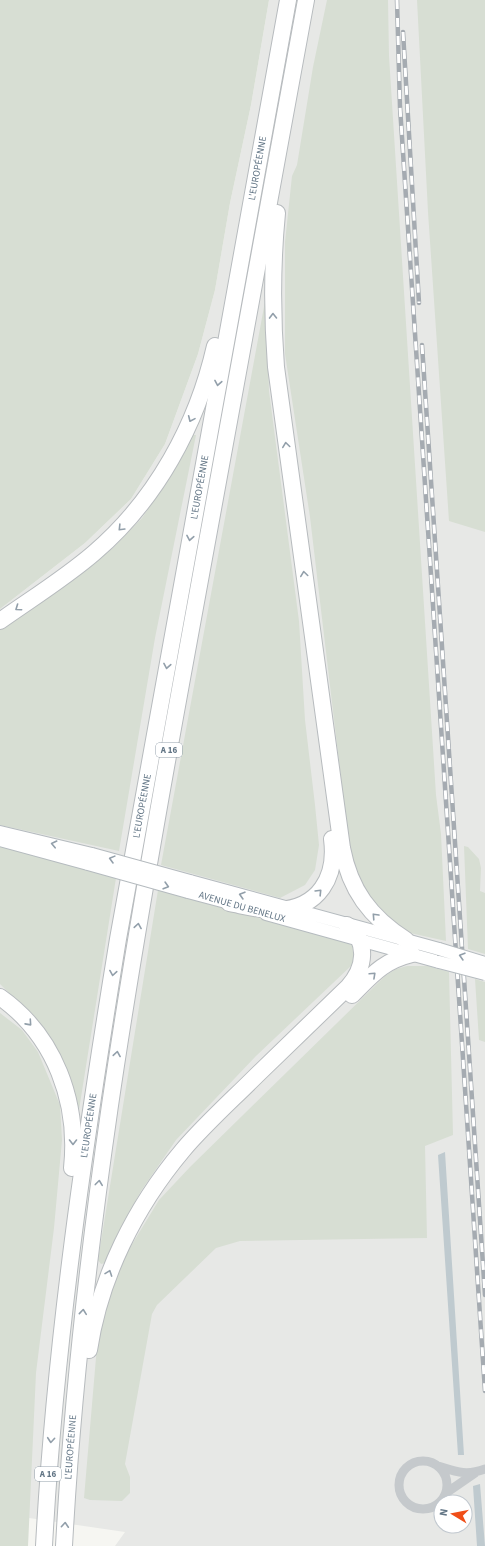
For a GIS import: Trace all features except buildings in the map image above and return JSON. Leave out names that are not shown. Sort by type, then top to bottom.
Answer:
[{"type":"highway","points":[[0,621],[83,562],[116,533],[135,513],[153,488],[187,429],[201,396],[215,350],[249,167],[287,0]]},
{"type":"highway","name":"L'EUROPÉENNE","points":[[44,1546],[63,1316],[76,1210],[111,980],[287,0]]},
{"type":"highway","name":"L'EUROPÉENNE","points":[[64,1546],[75,1393],[83,1310],[117,1053],[146,875],[306,0]]},
{"type":"highway","points":[[147,1200],[177,1166],[373,975],[409,947],[369,910],[356,891],[347,870],[277,373],[273,295],[278,201],[310,0]]},
{"type":"highway","points":[[229,903],[272,910],[289,908],[302,904],[319,893],[329,877],[333,860],[333,848],[316,715],[307,593]]},
{"type":"highway","points":[[67,1504],[88,1354],[103,1289],[117,1254],[147,1200],[190,1141],[355,979],[360,970],[362,950],[354,931],[347,924]]},
{"type":"highway","points":[[0,997],[26,1019],[48,1049],[64,1086],[72,1117],[73,1153],[65,1232],[55,1401]]},
{"type":"street","name":"AVENUE DU BENELUX","points":[[0,832],[90,859],[189,886],[289,908],[347,924],[409,947],[439,962],[485,974]]},
{"type":"street","name":"AVENUE DU BENELUX","points":[[0,840],[90,859]]},
{"type":"street","name":"AVENUE DU BENELUX","points":[[189,886],[229,903],[359,940],[409,947],[439,949],[485,963]]},
{"type":"street","points":[[437,1465],[445,1476],[447,1482],[446,1493],[436,1505],[424,1509],[414,1508],[402,1498],[399,1491],[399,1478],[409,1464],[422,1460],[464,1473],[481,1471]]},
{"type":"street","points":[[446,1493],[481,1471]]},
{"type":"shaded area","points":[[0,0],[269,0],[251,105],[230,203],[215,290],[198,354],[165,444],[131,499],[85,543],[0,609]]},
{"type":"shaded area","points":[[269,0],[485,0],[485,1546],[115,1546],[125,1532],[29,1518],[4,1546],[0,1546],[0,609],[85,543],[131,499],[165,444],[198,354],[215,290],[230,203],[251,105]]},
{"type":"shaded area","points":[[327,0],[388,0],[389,56],[436,795],[441,834],[446,941],[410,933],[391,922],[370,898],[354,868],[347,829],[310,517],[285,354],[285,242],[292,176],[297,165],[313,67]]},
{"type":"shaded area","points":[[417,0],[485,0],[485,532],[449,521],[428,212]]},
{"type":"shaded area","points":[[266,296],[269,391],[299,621],[305,720],[319,845],[315,870],[305,885],[280,898],[161,865]]},
{"type":"shaded area","points":[[189,435],[196,435],[155,638],[119,851],[0,825],[0,629],[113,548],[142,518],[177,466]]},
{"type":"shaded area","points":[[0,846],[116,878],[79,1110],[76,1109],[30,1014],[0,984]]},
{"type":"shaded area","points":[[464,846],[468,847],[479,859],[481,868],[480,891],[485,893],[485,954],[468,949]]},
{"type":"shaded area","points":[[158,890],[348,943],[354,947],[355,957],[352,965],[256,1056],[176,1140],[141,1191],[116,1237],[105,1263],[101,1264],[98,1260]]},
{"type":"shaded area","points":[[407,966],[428,966],[449,972],[453,1135],[425,1146],[427,1238],[240,1241],[216,1248],[157,1305],[152,1314],[125,1464],[130,1477],[130,1493],[122,1501],[90,1500],[84,1498],[97,1346],[106,1307],[123,1259],[159,1200],[190,1167],[385,976],[396,969]]},
{"type":"shaded area","points":[[475,979],[485,982],[485,1042],[479,1040]]},
{"type":"shaded area","points":[[0,1013],[22,1030],[38,1052],[60,1105],[62,1140],[54,1228],[36,1373],[28,1546],[0,1546]]},
{"type":"shaded area","points":[[445,1152],[464,1455],[458,1455],[438,1155]]},
{"type":"shaded area","points":[[480,1484],[485,1546],[477,1546],[473,1486]]},
{"type":"railway","points":[[397,0],[400,107],[485,1391]]},
{"type":"railway","points":[[403,32],[419,303]]},
{"type":"railway","points":[[422,345],[485,1295]]}]
